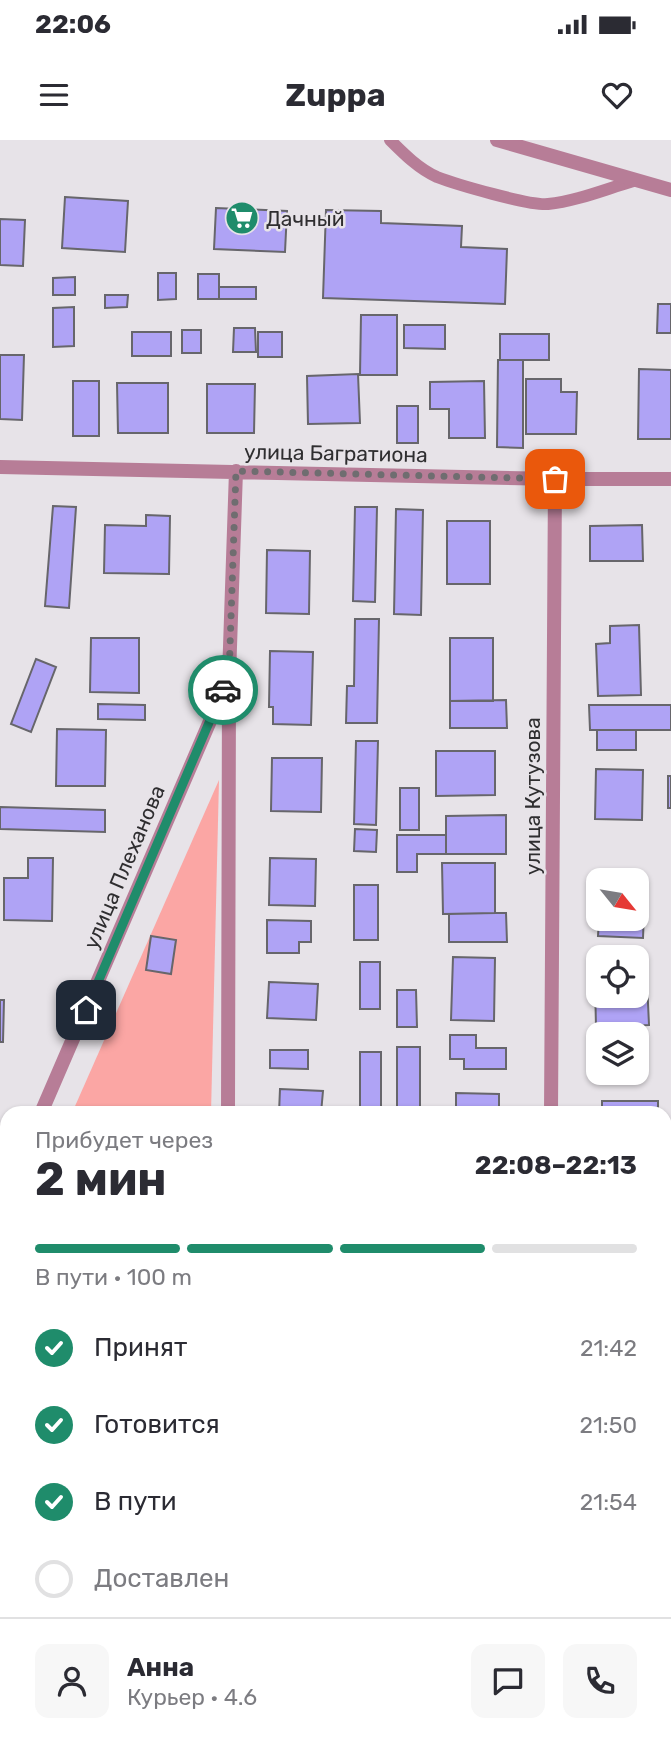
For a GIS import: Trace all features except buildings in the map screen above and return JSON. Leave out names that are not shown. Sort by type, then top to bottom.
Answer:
[{"type":"street","points":[[497,140],[671,190]]},
{"type":"street","name":"улица Багратиона","points":[[0,467],[671,479]]},
{"type":"street","name":"улица Плеханова","points":[[228,1106],[229,676],[236,471]]},
{"type":"street","name":"улица Кутузова","points":[[551,1106],[555,479]]},
{"type":"street","name":"улица Плеханова","points":[[44,1106],[229,676]]},
{"type":"lane","points":[[390,140],[419,166],[437,177],[527,202],[561,202],[638,180]]},
{"type":"shaded area","points":[[219,780],[211,1106],[75,1106]]},
{"type":"way so far","points":[[223,690],[229,676],[236,471],[555,479]]},
{"type":"place","name":"Дачный","points":[[242,218]]},
{"type":"route","points":[[86,1010],[223,690]]}]
